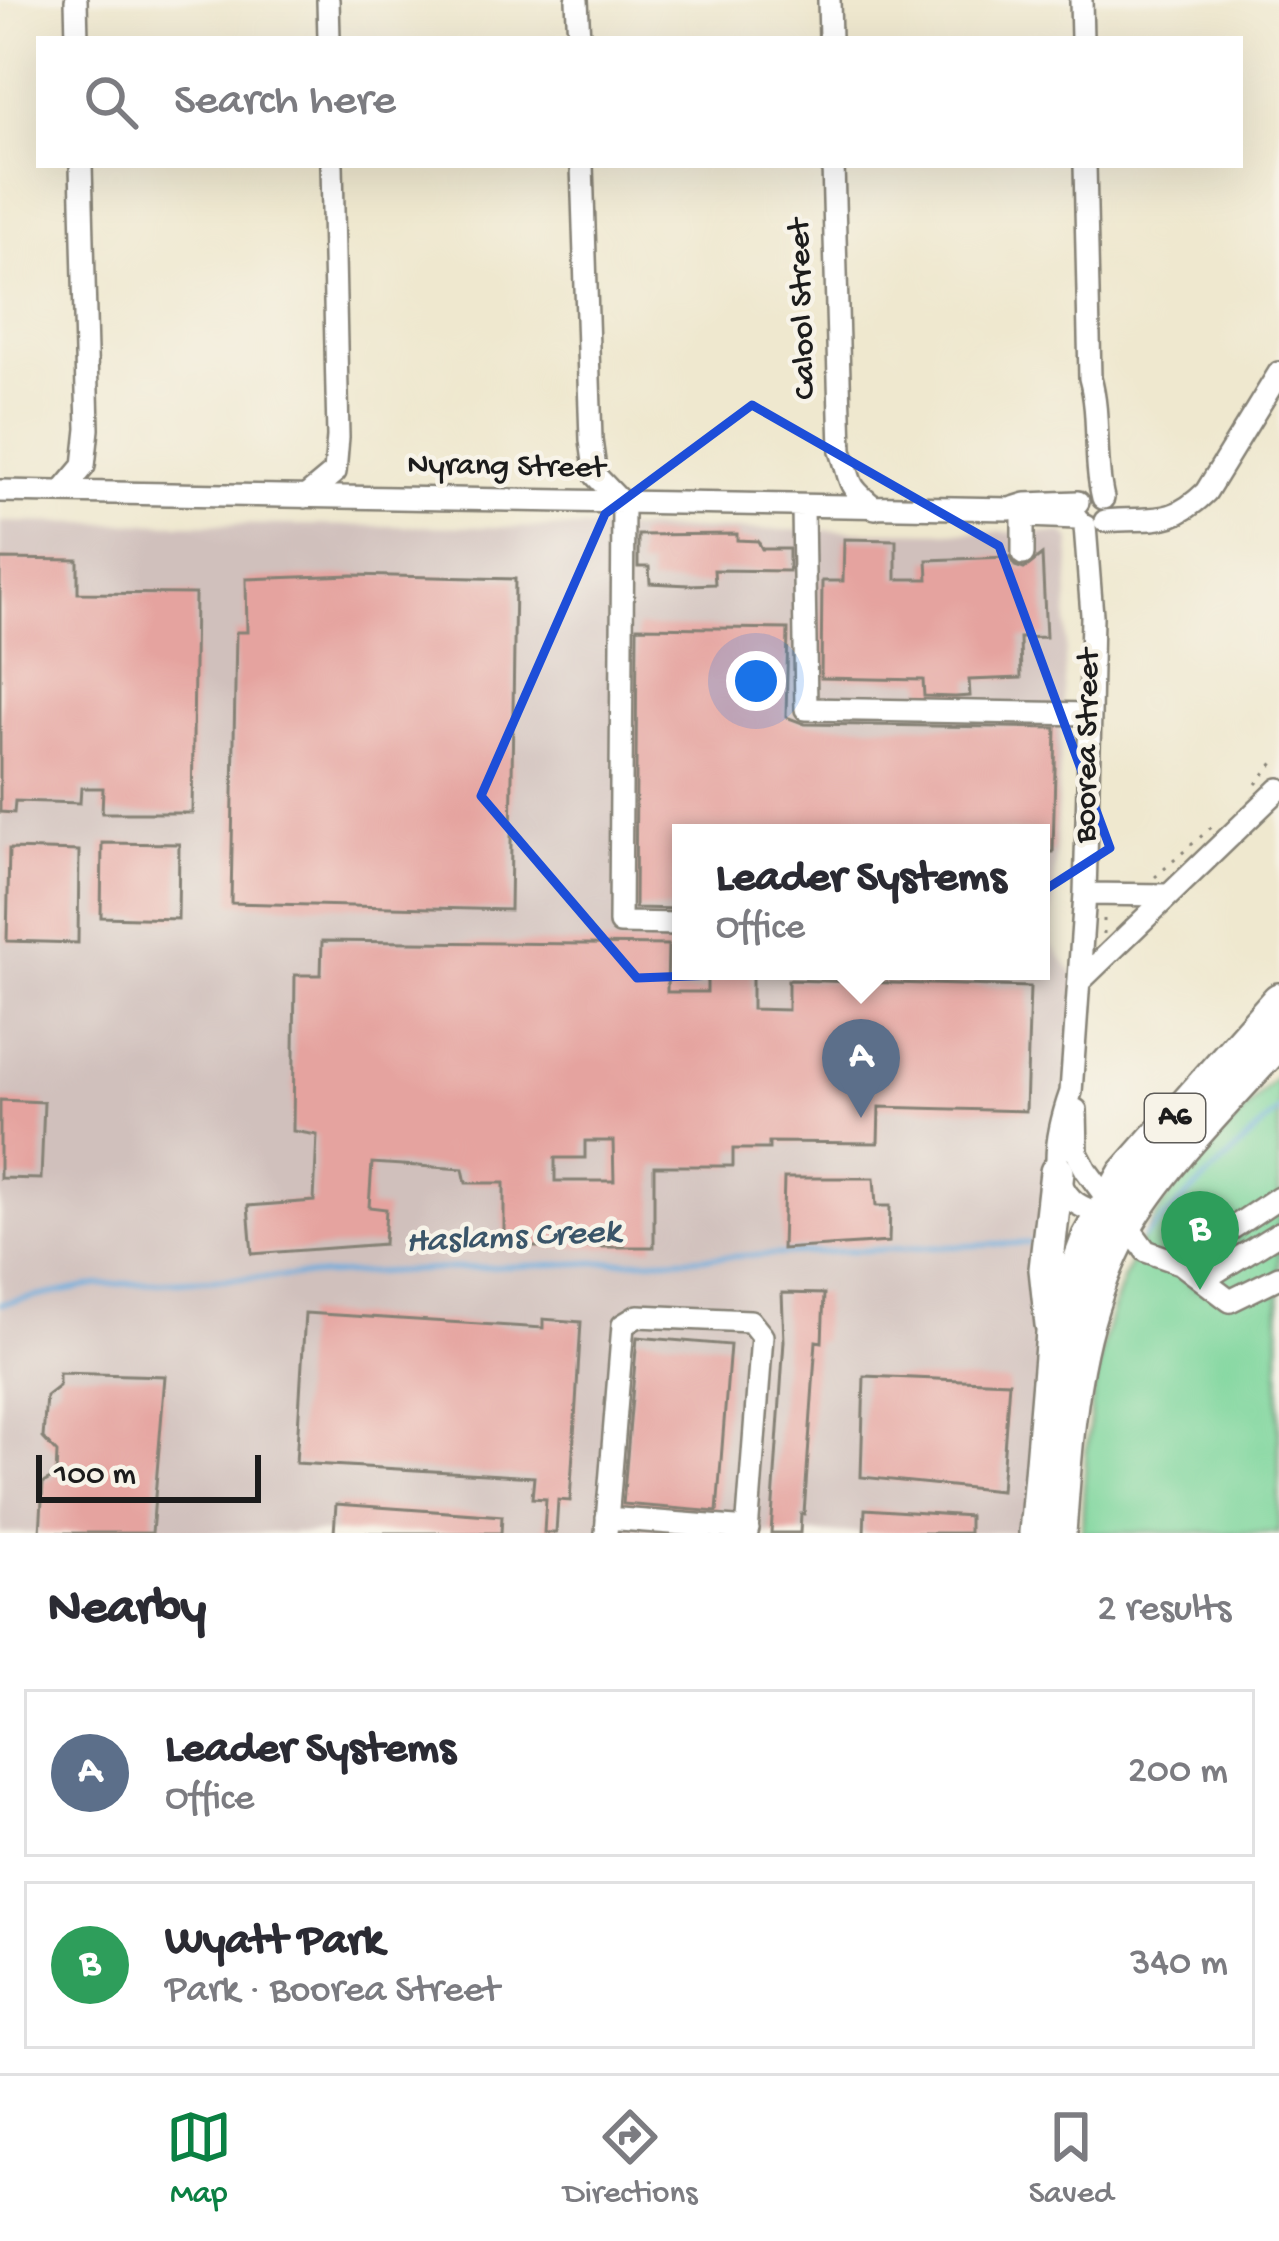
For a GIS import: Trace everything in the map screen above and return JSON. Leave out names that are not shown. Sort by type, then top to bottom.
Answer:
[{"type":"highway","name":"A6","points":[[1036,1533],[1053,1333],[1112,1212],[1125,1174],[1279,1000]]},
{"type":"highway","name":"A6","points":[[1112,1212],[1149,1191],[1279,1041]]},
{"type":"highway","points":[[1053,1333],[1046,1269],[1057,1172]]},
{"type":"highway","name":"A6","points":[[1059,1533],[1079,1343],[1100,1280],[1112,1212]]},
{"type":"street","points":[[76,0],[77,36]]},
{"type":"street","points":[[328,0],[328,36]]},
{"type":"street","points":[[578,0],[579,36]]},
{"type":"street","points":[[829,0],[830,36]]},
{"type":"street","points":[[1081,0],[1082,36]]},
{"type":"street","points":[[62,492],[85,466],[88,428],[81,168]]},
{"type":"street","points":[[305,497],[335,472],[338,437],[332,168]]},
{"type":"street","points":[[582,168],[591,440],[596,476],[623,504],[620,923],[672,924]]},
{"type":"street","name":"Calool Street","points":[[833,168],[841,451],[845,477],[875,508]]},
{"type":"street","name":"Boorea Street","points":[[1057,1172],[1063,1113],[1071,1092],[1079,982],[1095,895],[1092,511],[1085,478],[1085,400],[1090,378],[1085,168]]},
{"type":"street","name":"Nyrang Street","points":[[0,491],[1092,511],[1174,518],[1206,492],[1279,373]]},
{"type":"street","points":[[88,428],[94,466],[118,493]]},
{"type":"street","points":[[338,437],[344,469],[366,498]]},
{"type":"street","points":[[553,503],[586,476],[591,440]]},
{"type":"street","name":"Calool Street","points":[[806,507],[838,479],[841,451]]},
{"type":"street","points":[[806,507],[806,709],[1090,714]]},
{"type":"street","points":[[1017,513],[1023,554]]},
{"type":"street","points":[[1079,982],[1162,886],[1279,789]]},
{"type":"street","points":[[1095,895],[1162,886]]},
{"type":"street","name":"Boorea Street","points":[[1071,1092],[1078,1157],[1112,1212]]},
{"type":"street","points":[[1057,1172],[1074,1202],[1112,1212],[1146,1250],[1180,1263],[1234,1301],[1279,1277]]},
{"type":"street","points":[[1180,1263],[1275,1209]]},
{"type":"street","points":[[1203,1280],[1279,1233]]},
{"type":"street","points":[[638,1316],[750,1321],[762,1336],[747,1531],[606,1526],[623,1325],[638,1316]]},
{"type":"path","points":[[1254,787],[1279,757]]},
{"type":"path","points":[[1162,886],[1225,814]]},
{"type":"path","points":[[1095,895],[1107,955]]},
{"type":"highlighted area","points":[[752,405],[999,546],[1110,848],[925,967],[637,978],[481,796],[605,514]]},
{"type":"shaded area","points":[[0,522],[1064,533],[1071,540],[1051,943],[1079,982],[1036,1533],[0,1533]]},
{"type":"green space","points":[[1279,1074],[1279,1533],[1082,1533],[1097,1372],[1118,1293],[1153,1221],[1181,1182]]},
{"type":"building","points":[[737,534],[737,540],[758,541],[762,549],[789,549],[789,571],[714,570],[715,584],[689,585],[650,583],[649,567],[638,567],[638,535]]},
{"type":"building","points":[[844,539],[896,540],[896,579],[928,579],[927,560],[1009,557],[1024,569],[1042,555],[1046,637],[1020,638],[1021,678],[969,680],[970,696],[955,697],[924,696],[923,680],[821,678],[822,581],[843,581]]},
{"type":"building","points":[[0,559],[78,560],[78,593],[195,594],[192,813],[102,813],[103,788],[81,788],[80,803],[15,801],[14,813],[0,812]]},
{"type":"building","points":[[352,575],[515,579],[510,910],[231,903],[236,632],[247,632],[246,579]]},
{"type":"building","points":[[637,627],[788,629],[786,717],[805,724],[1056,728],[1053,852],[1050,824],[672,824],[672,909],[635,908]]},
{"type":"building","points":[[102,843],[179,844],[178,919],[101,917]]},
{"type":"building","points":[[9,849],[79,851],[78,943],[7,941]]},
{"type":"building","points":[[322,941],[668,945],[667,992],[707,992],[707,980],[752,980],[752,1009],[788,1010],[788,980],[1030,987],[1026,1111],[879,1107],[878,1143],[769,1142],[769,1149],[733,1149],[733,1166],[654,1166],[654,1247],[504,1247],[504,1183],[466,1183],[463,1169],[372,1163],[369,1207],[386,1209],[384,1244],[252,1254],[248,1206],[314,1201],[317,1135],[293,1131],[295,975],[321,975]],"holes":[[[585,1141],[613,1141],[614,1181],[555,1181],[555,1158],[585,1158]]]},
{"type":"building","points":[[0,1100],[44,1102],[41,1179],[0,1178]]},
{"type":"building","points":[[784,1178],[874,1178],[876,1206],[890,1206],[889,1242],[782,1249]]},
{"type":"building","points":[[782,1293],[824,1294],[800,1533],[771,1533],[784,1341]]},
{"type":"building","points":[[305,1313],[543,1328],[543,1319],[581,1322],[570,1501],[558,1500],[556,1533],[544,1533],[546,1499],[532,1498],[534,1477],[296,1463]]},
{"type":"building","points":[[637,1337],[730,1345],[717,1512],[623,1504]]},
{"type":"building","points":[[59,1373],[165,1376],[152,1533],[40,1533],[43,1483],[56,1476],[57,1453],[43,1438],[46,1396],[59,1386]]},
{"type":"building","points":[[864,1376],[1009,1382],[1001,1491],[861,1477]]},
{"type":"building","points":[[336,1504],[502,1516],[501,1533],[334,1533]]},
{"type":"building","points":[[865,1509],[969,1516],[969,1533],[864,1533]]},
{"type":"waterway","points":[[1143,1238],[1279,1110]]},
{"type":"waterway","name":"Haslams Creek","points":[[0,1304],[95,1285],[1029,1243]]},
{"type":"place","name":"Leader Systems","points":[[861,1118]]},
{"type":"place","name":"Wyatt Park","points":[[1200,1290]]}]
